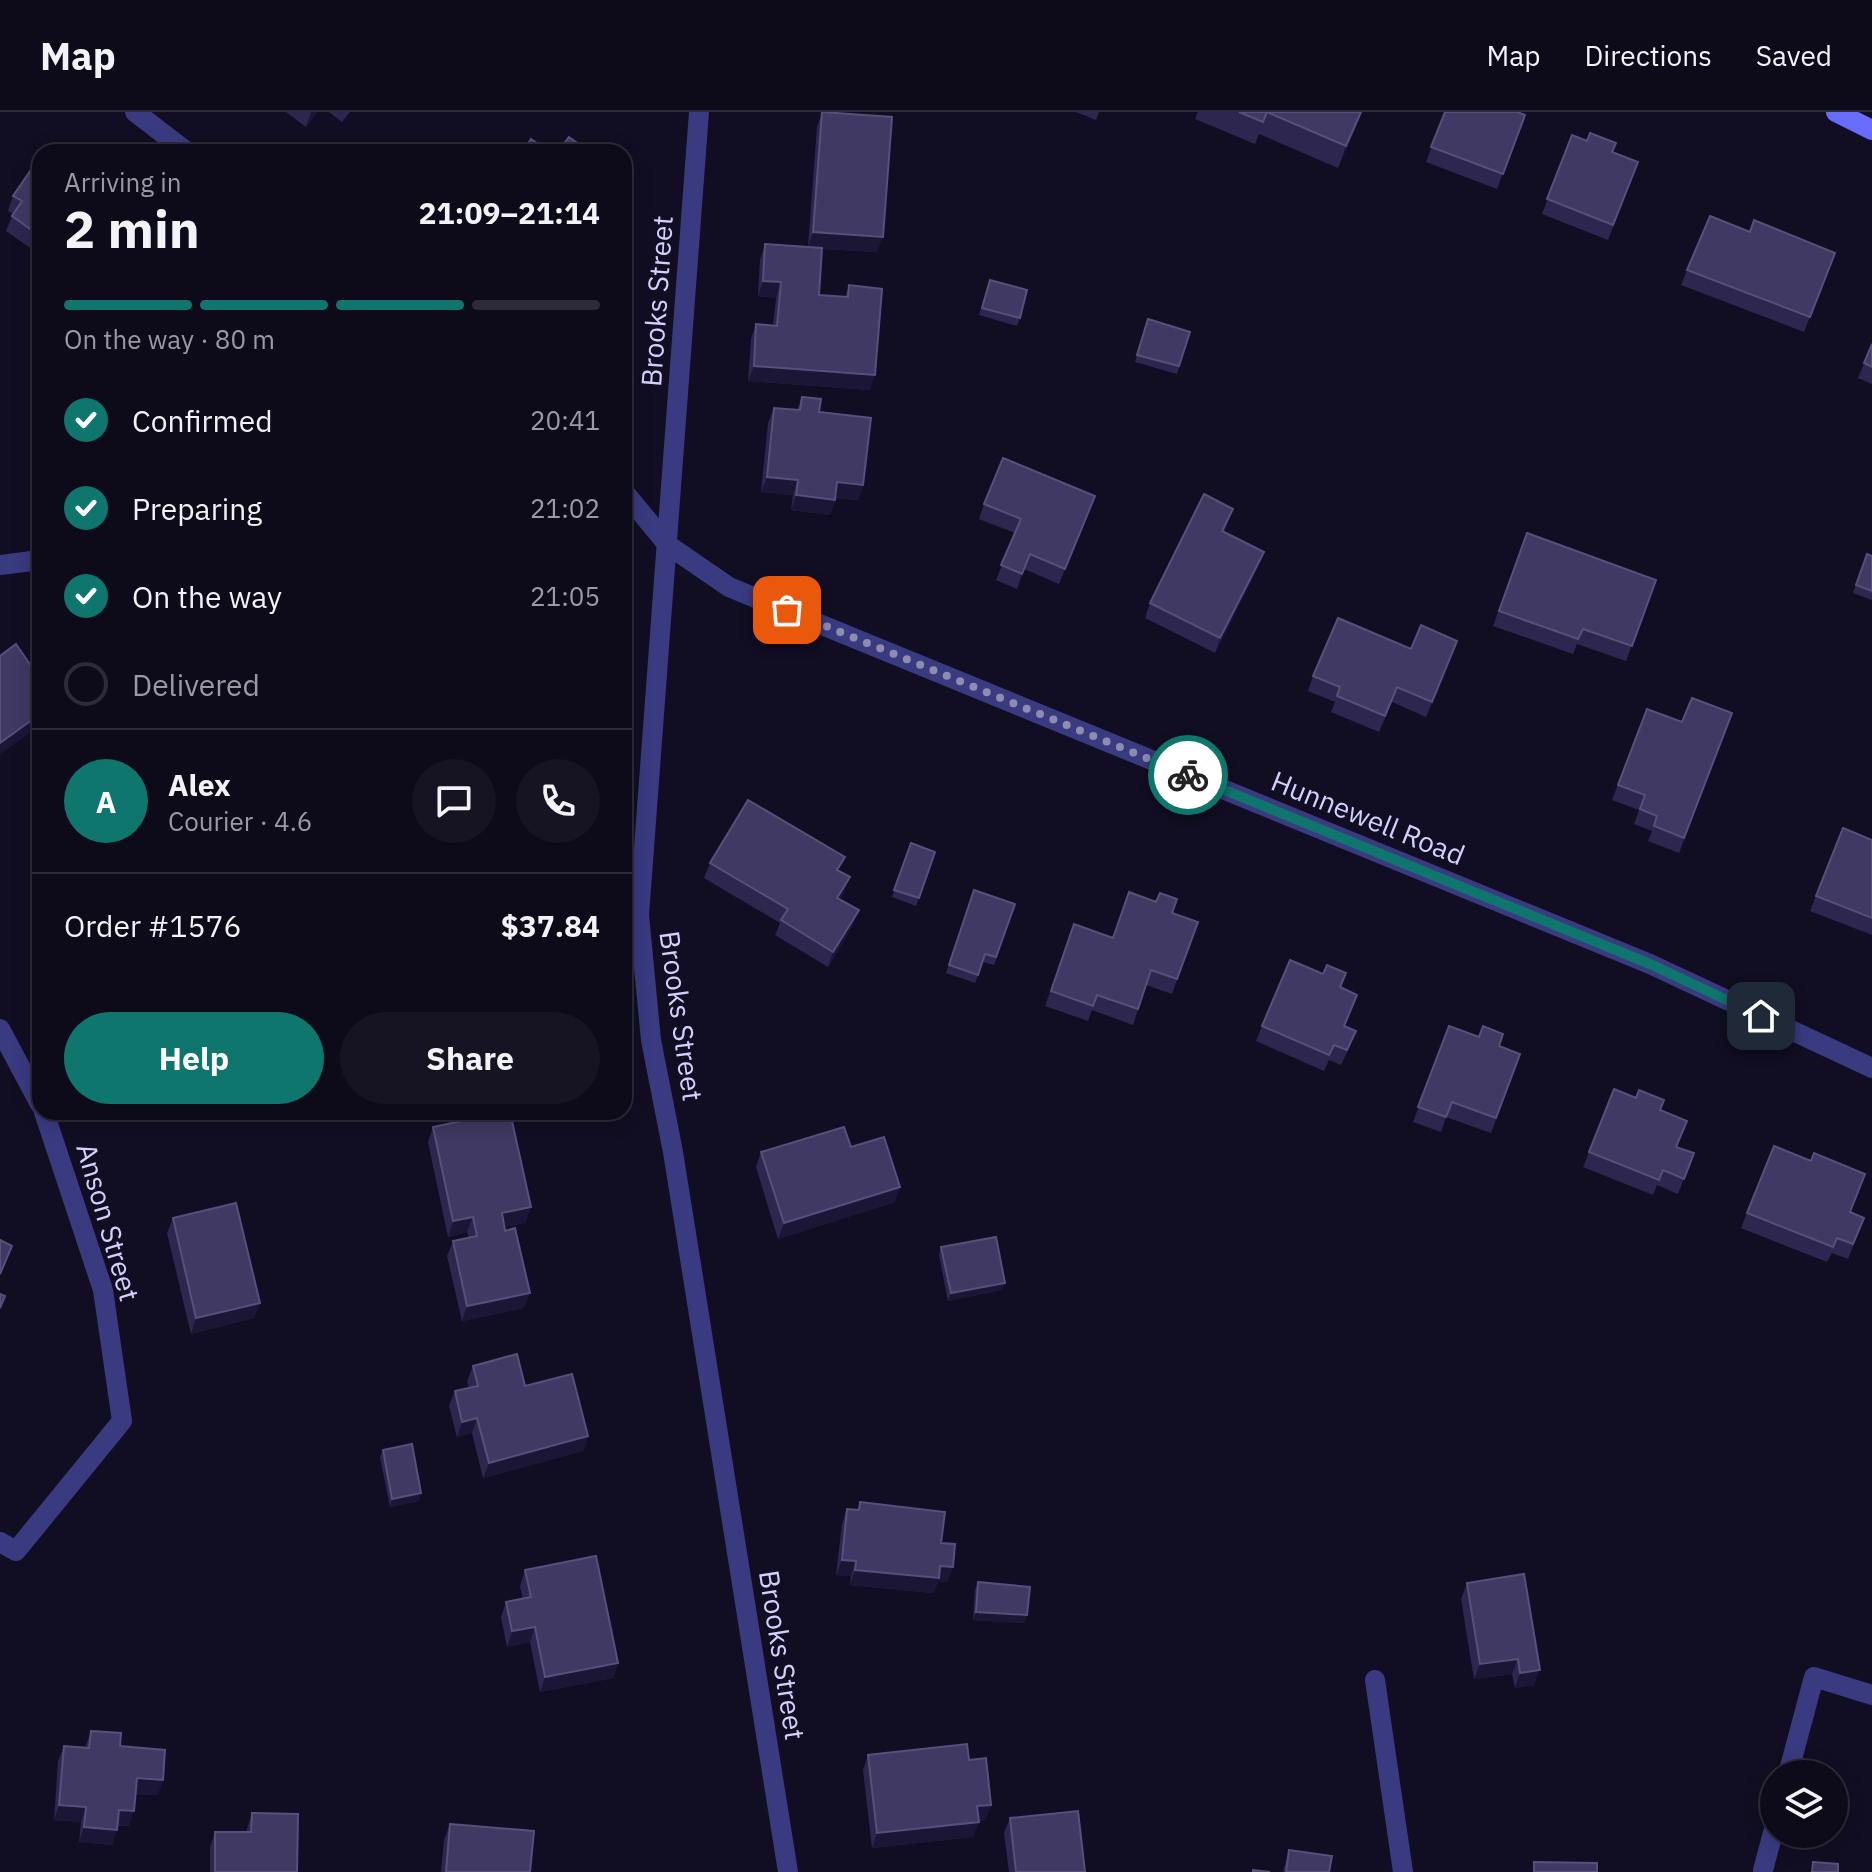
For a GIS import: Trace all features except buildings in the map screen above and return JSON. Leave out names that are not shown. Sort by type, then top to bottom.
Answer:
[{"type":"street","points":[[135,112],[177,144]]},
{"type":"street","name":"Brooks Street","points":[[699,112],[668,545],[632,910],[788,1872]]},
{"type":"street","points":[[1836,112],[1872,130]]},
{"type":"street","name":"Hunnewell Road","points":[[632,502],[668,545],[729,587],[1650,964],[1872,1068]]},
{"type":"street","points":[[0,565],[32,561]]},
{"type":"street","points":[[0,1029],[32,1089]]},
{"type":"street","name":"Anson Street","points":[[8,1547],[122,1421],[103,1290],[47,1120]]},
{"type":"street","points":[[1792,1760],[1814,1677],[1872,1695]]},
{"type":"street","points":[[1375,1680],[1403,1872]]},
{"type":"street","points":[[1763,1870],[1769,1848]]},
{"type":"way so far","points":[[787,610],[1188,775]]},
{"type":"route","points":[[1188,775],[1650,964],[1761,1016]]}]
